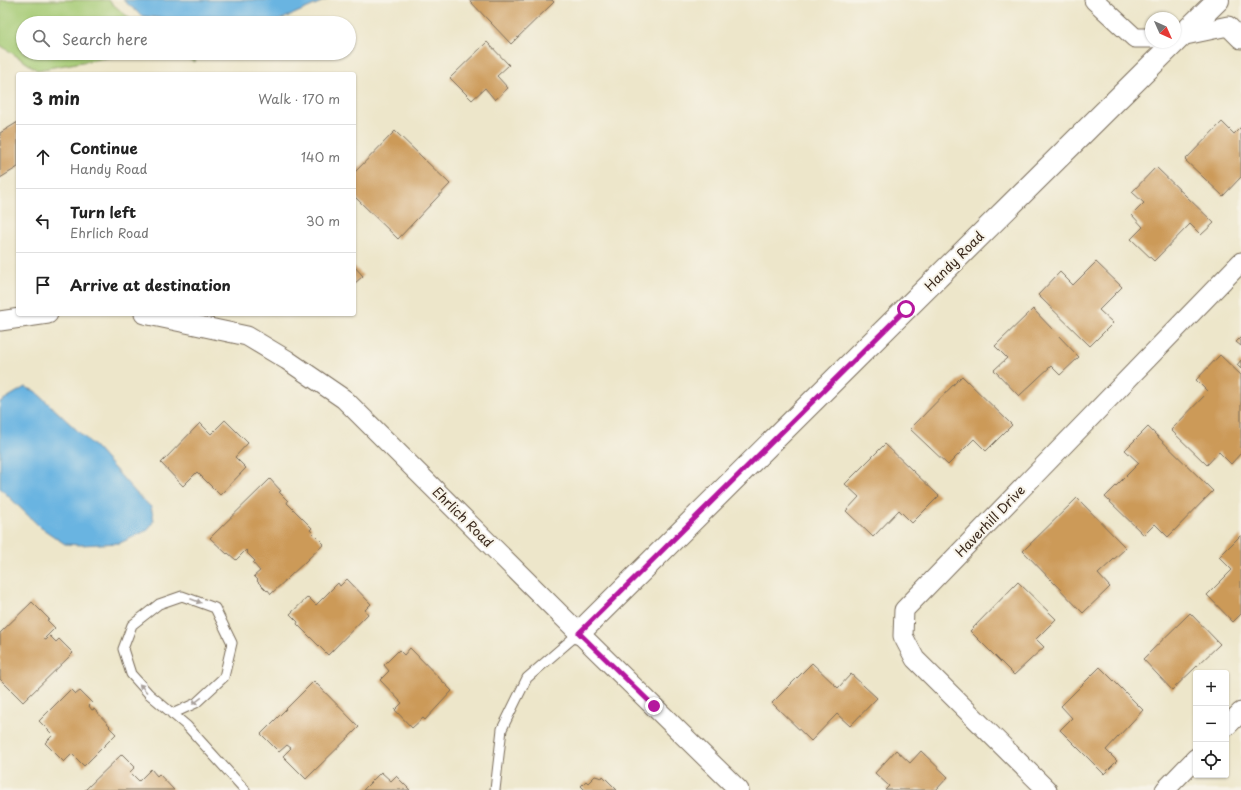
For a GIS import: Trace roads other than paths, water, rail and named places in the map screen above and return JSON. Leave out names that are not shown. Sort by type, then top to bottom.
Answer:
[{"type":"street","points":[[1094,0],[1135,38],[1145,38]]},
{"type":"street","name":"Handy Road","points":[[1181,34],[1218,0]]},
{"type":"street","points":[[1181,38],[1228,26],[1241,38]]},
{"type":"street","name":"Handy Road","points":[[579,633],[1167,48]]},
{"type":"street","name":"Haverhill Drive","points":[[1047,790],[915,659],[903,636],[904,610],[1241,262]]},
{"type":"street","points":[[0,321],[34,316]]},
{"type":"street","name":"Ehrlich Road","points":[[153,316],[247,336],[287,360],[344,399],[739,790]]},
{"type":"street","points":[[1229,724],[1241,712]]},
{"type":"street","points":[[1165,790],[1193,761]]},
{"type":"lane","points":[[172,714],[196,703],[224,677],[232,643],[215,608],[182,596],[159,604],[132,626],[123,649],[130,674],[149,694],[172,714],[187,726],[245,790]]},
{"type":"lane","points":[[495,790],[502,730],[527,678],[579,633]]},
{"type":"water","points":[[123,0],[326,0],[289,16],[142,16]]},
{"type":"water","points":[[25,387],[35,391],[96,448],[137,494],[151,507],[154,520],[148,530],[120,543],[81,545],[65,544],[40,527],[0,488],[0,402]]}]
